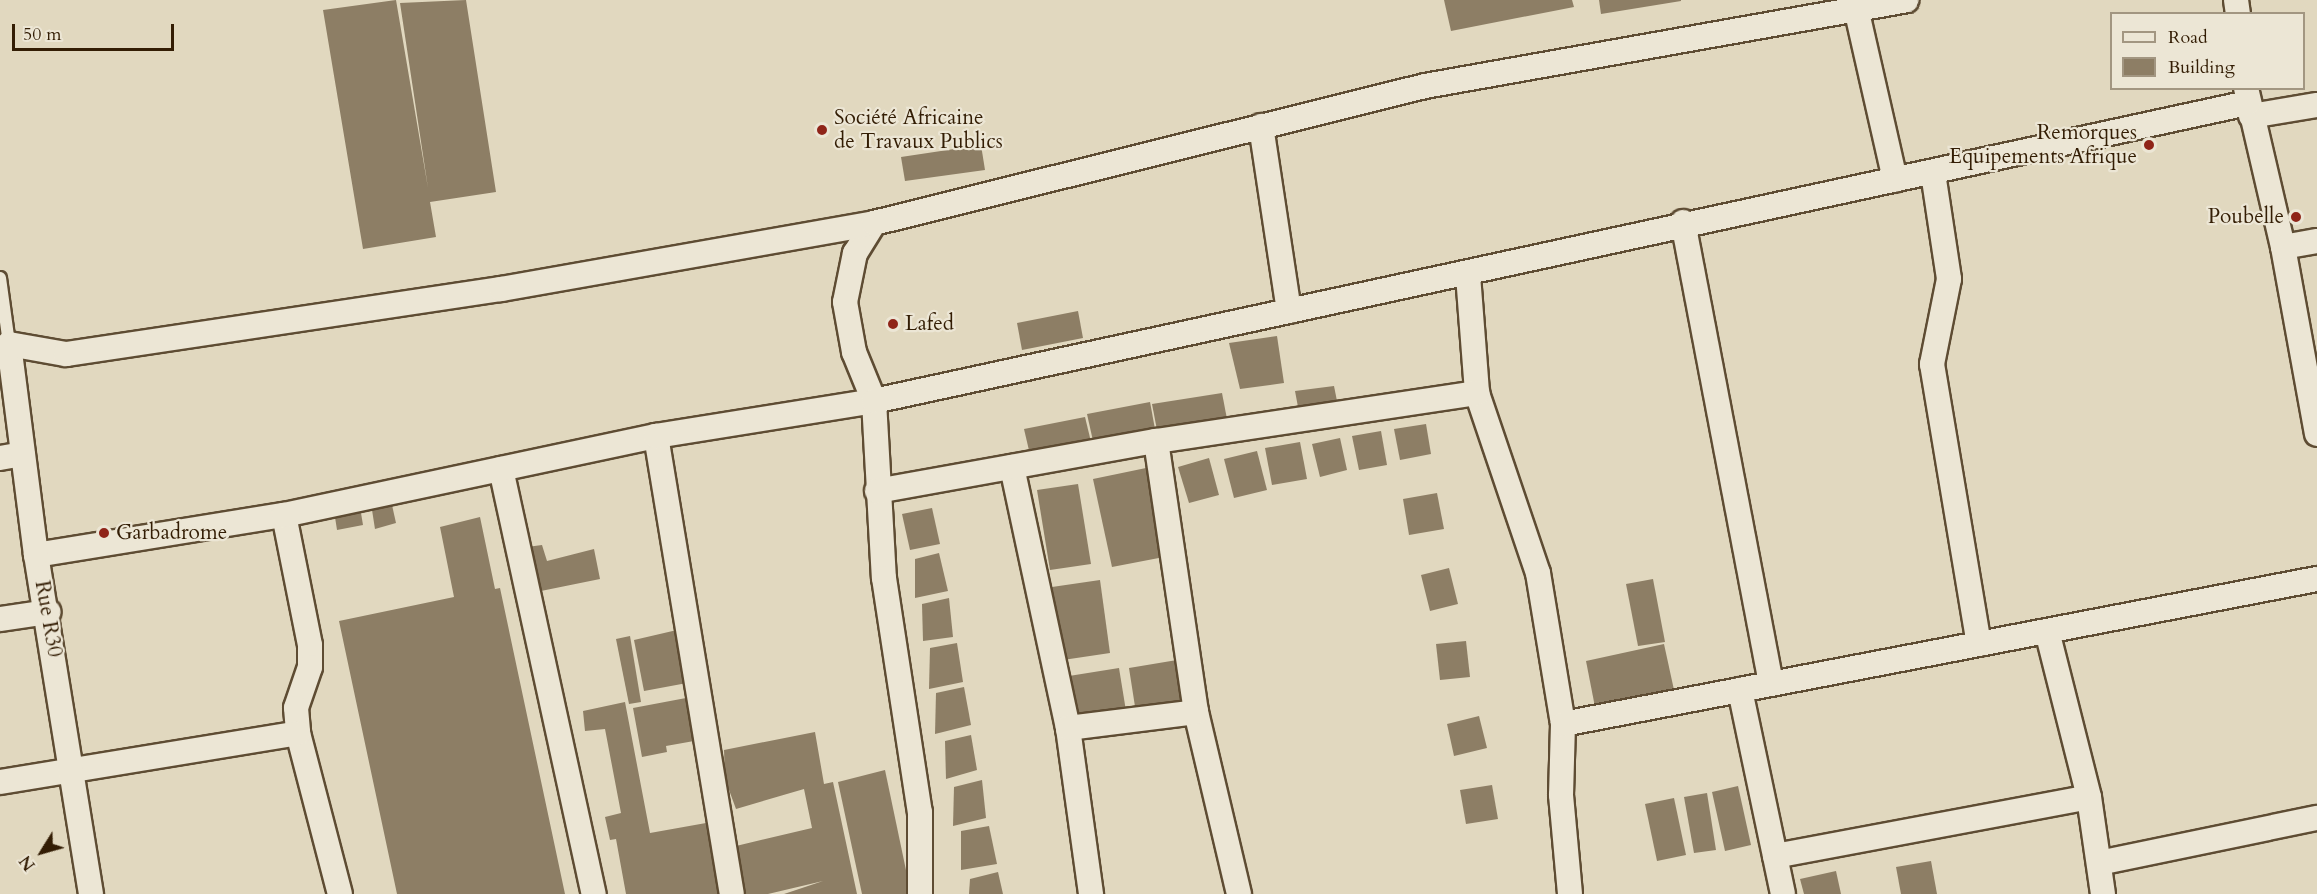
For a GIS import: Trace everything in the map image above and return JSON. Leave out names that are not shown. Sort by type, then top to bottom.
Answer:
[{"type":"street","points":[[4,345],[66,354],[501,289],[874,223],[1425,86],[1906,0]]},
{"type":"street","points":[[1856,8],[1895,180]]},
{"type":"street","points":[[36,555],[284,515],[656,436],[874,401],[1289,311],[1468,275],[1683,222],[1933,173],[2248,103],[2317,105]]},
{"type":"street","points":[[2248,103],[2283,247],[2317,434]]},
{"type":"street","points":[[1261,126],[1289,311]]},
{"type":"street","points":[[1933,173],[1949,279],[1932,364],[1980,644]]},
{"type":"street","points":[[1683,222],[1771,684]]},
{"type":"street","points":[[874,223],[855,253],[845,302],[854,352],[874,401],[877,490],[899,693],[920,812],[920,894]]},
{"type":"street","points":[[2283,247],[2317,241]]},
{"type":"street","points":[[1468,275],[1477,393],[1538,573],[1563,724],[1561,795],[1570,894]]},
{"type":"street","name":"Rue R30","points":[[4,345],[11,456],[48,612],[91,894]]},
{"type":"street","points":[[877,490],[1156,441],[1477,393]]},
{"type":"street","points":[[656,436],[732,894]]},
{"type":"street","points":[[1156,441],[1196,712],[1239,894]]},
{"type":"street","points":[[1011,467],[1068,728],[1091,894]]},
{"type":"street","points":[[501,469],[594,894]]},
{"type":"street","points":[[284,515],[310,645],[310,667],[296,708],[298,733],[340,894]]},
{"type":"street","points":[[1563,724],[2317,579]]},
{"type":"street","points":[[0,619],[48,612]]},
{"type":"street","points":[[2047,631],[2089,797],[2103,894]]},
{"type":"street","points":[[1740,690],[1783,894]]},
{"type":"street","points":[[1068,728],[1196,712]]},
{"type":"street","points":[[0,782],[73,773],[298,733]]},
{"type":"street","points":[[1775,856],[2089,797]]},
{"type":"street","points":[[2099,863],[2317,818]]},
{"type":"lane","points":[[0,278],[4,345]]},
{"type":"building","points":[[396,0],[428,188],[400,3],[466,0],[496,192],[430,202],[436,237],[363,249],[323,10]]},
{"type":"building","points":[[1444,0],[1572,0],[1574,7],[1451,31]]},
{"type":"building","points":[[1599,0],[1681,0],[1681,1],[1601,14]]},
{"type":"building","points":[[981,145],[985,170],[905,181],[901,157]]},
{"type":"building","points":[[1078,311],[1083,338],[1022,350],[1017,323]]},
{"type":"building","points":[[1277,336],[1284,383],[1240,389],[1229,343]]},
{"type":"building","points":[[1334,386],[1337,401],[1298,407],[1295,391]]},
{"type":"building","points":[[1222,393],[1227,419],[1157,430],[1152,404]]},
{"type":"building","points":[[1150,402],[1155,429],[1093,441],[1087,414]]},
{"type":"building","points":[[1085,417],[1092,446],[1031,459],[1024,429]]},
{"type":"building","points":[[1426,424],[1431,454],[1400,460],[1394,429]]},
{"type":"building","points":[[1381,431],[1387,465],[1359,470],[1352,436]]},
{"type":"building","points":[[1340,438],[1347,470],[1320,477],[1312,444]]},
{"type":"building","points":[[1300,442],[1307,479],[1272,485],[1265,448]]},
{"type":"building","points":[[1257,451],[1267,490],[1234,498],[1224,459]]},
{"type":"building","points":[[1209,458],[1219,495],[1189,503],[1178,467]]},
{"type":"building","points":[[1146,468],[1164,557],[1112,567],[1093,479]]},
{"type":"building","points":[[1078,484],[1091,564],[1050,570],[1037,490]]},
{"type":"building","points":[[1437,493],[1444,529],[1409,535],[1403,499]]},
{"type":"building","points":[[392,505],[396,523],[375,529],[372,510]]},
{"type":"building","points":[[932,508],[940,544],[910,550],[902,514]]},
{"type":"building","points":[[361,513],[363,525],[337,530],[335,517]]},
{"type":"building","points":[[480,517],[495,589],[500,588],[565,894],[397,894],[339,621],[454,597],[440,527]]},
{"type":"building","points":[[542,545],[547,561],[594,549],[600,579],[536,592],[527,547]]},
{"type":"building","points":[[939,553],[948,591],[915,598],[915,559]]},
{"type":"building","points":[[1449,568],[1458,604],[1430,611],[1421,575]]},
{"type":"building","points":[[1653,579],[1665,642],[1638,646],[1626,584]]},
{"type":"building","points":[[1100,580],[1110,653],[1063,660],[1052,587]]},
{"type":"building","points":[[949,598],[953,637],[923,641],[922,604]]},
{"type":"building","points":[[677,630],[687,683],[644,691],[634,640]]},
{"type":"building","points":[[630,636],[641,702],[629,704],[616,639]]},
{"type":"building","points":[[1466,641],[1470,677],[1440,680],[1436,644]]},
{"type":"building","points":[[957,643],[963,682],[929,689],[930,648]]},
{"type":"building","points":[[1664,644],[1674,690],[1595,707],[1586,661]]},
{"type":"building","points":[[1183,659],[1190,705],[1136,713],[1129,668]]},
{"type":"building","points":[[1119,668],[1126,711],[1077,719],[1069,676]]},
{"type":"building","points":[[964,687],[971,725],[935,734],[936,693]]},
{"type":"building","points":[[686,698],[694,741],[666,746],[667,752],[642,757],[633,708]]},
{"type":"building","points":[[625,702],[650,833],[706,823],[720,894],[626,894],[616,839],[610,840],[605,817],[621,813],[605,729],[585,731],[583,711]]},
{"type":"building","points":[[1479,716],[1487,748],[1454,756],[1447,724]]},
{"type":"building","points":[[815,732],[824,784],[833,782],[857,894],[784,894],[823,881],[768,894],[746,894],[736,846],[812,828],[804,789],[736,809],[725,779],[724,750]]},
{"type":"building","points":[[971,735],[977,770],[946,779],[945,741]]},
{"type":"building","points":[[885,770],[911,894],[862,894],[838,782]]},
{"type":"building","points":[[982,780],[986,818],[953,826],[954,787]]},
{"type":"building","points":[[1492,785],[1498,819],[1466,824],[1460,790]]},
{"type":"building","points":[[1738,786],[1751,845],[1725,851],[1712,792]]},
{"type":"building","points":[[1707,793],[1716,850],[1694,853],[1684,797]]},
{"type":"building","points":[[1674,798],[1686,855],[1657,861],[1645,804]]},
{"type":"building","points":[[989,826],[997,864],[961,870],[961,831]]},
{"type":"building","points":[[1931,861],[1937,894],[1901,894],[1896,867]]},
{"type":"building","points":[[1836,871],[1841,894],[1804,894],[1800,879]]},
{"type":"building","points":[[998,872],[1003,894],[969,894],[970,879]]},
{"type":"place","name":"Société Africaine de Travaux Publics","points":[[822,130]]},
{"type":"place","name":"Remorques Equipements Afrique","points":[[2149,145]]},
{"type":"place","name":"Poubelle","points":[[2296,217]]},
{"type":"place","name":"Lafed","points":[[893,324]]},
{"type":"place","name":"Garbadrome","points":[[104,533]]}]
